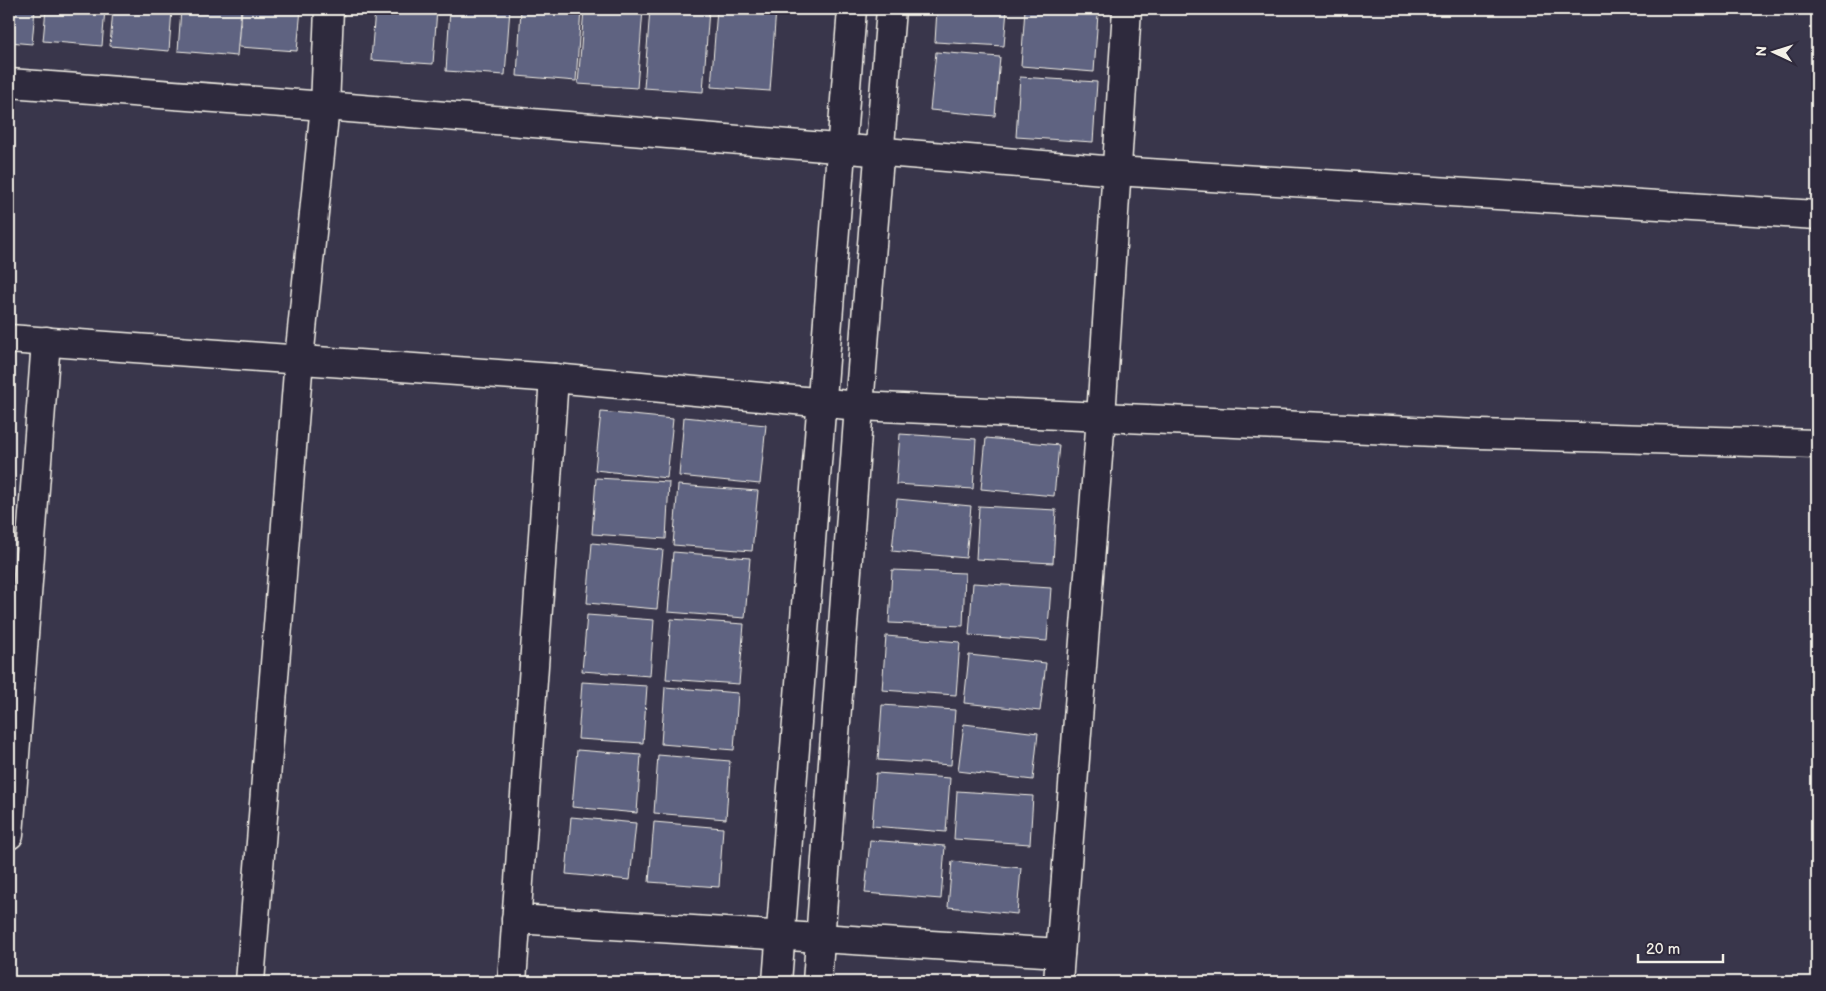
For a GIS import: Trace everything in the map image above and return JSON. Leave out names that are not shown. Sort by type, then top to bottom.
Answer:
[{"type":"street","points":[[250,982],[300,359],[325,106],[330,9]]},
{"type":"street","points":[[777,982],[852,9]]},
{"type":"street","points":[[818,982],[859,406],[891,9]]},
{"type":"street","points":[[1058,982],[1101,417],[1128,9]]},
{"type":"street","points":[[9,83],[325,106],[1116,171],[1817,215]]},
{"type":"street","points":[[9,339],[554,378],[859,406],[1479,434],[1817,444]]},
{"type":"street","points":[[9,834],[46,341]]},
{"type":"street","points":[[512,982],[554,378]]},
{"type":"street","points":[[516,919],[1060,953]]},
{"type":"building","points":[[9,9],[35,9],[32,44],[9,42]]},
{"type":"building","points":[[46,9],[105,9],[102,46],[43,41]]},
{"type":"building","points":[[113,9],[172,9],[169,51],[110,46]]},
{"type":"building","points":[[181,9],[241,9],[237,56],[178,51]]},
{"type":"building","points":[[242,9],[301,9],[297,51],[239,47]]},
{"type":"building","points":[[375,9],[437,9],[433,64],[371,60]]},
{"type":"building","points":[[450,9],[510,9],[505,75],[446,71]]},
{"type":"building","points":[[521,9],[581,9],[576,81],[517,76]]},
{"type":"building","points":[[584,9],[643,9],[637,88],[578,84]]},
{"type":"building","points":[[650,9],[709,9],[703,92],[644,88]]},
{"type":"building","points":[[717,9],[776,9],[770,91],[711,87]]},
{"type":"building","points":[[937,9],[1007,9],[1004,46],[935,42]]},
{"type":"building","points":[[1025,9],[1098,14],[1094,72],[1021,66]]},
{"type":"building","points":[[936,52],[1000,57],[995,116],[930,110]]},
{"type":"building","points":[[1020,77],[1097,82],[1093,142],[1016,137]]},
{"type":"building","points":[[601,412],[673,419],[667,478],[595,470]]},
{"type":"building","points":[[684,417],[766,425],[760,484],[679,476]]},
{"type":"building","points":[[900,434],[976,439],[973,489],[896,484]]},
{"type":"building","points":[[986,438],[1059,445],[1054,496],[981,489]]},
{"type":"building","points":[[596,478],[669,482],[666,539],[592,534]]},
{"type":"building","points":[[678,485],[758,491],[752,551],[673,545]]},
{"type":"building","points":[[897,499],[971,506],[966,558],[892,551]]},
{"type":"building","points":[[979,506],[1056,510],[1053,563],[976,559]]},
{"type":"building","points":[[592,543],[663,550],[657,609],[587,603]]},
{"type":"building","points":[[673,552],[750,558],[745,618],[668,612]]},
{"type":"building","points":[[892,570],[965,573],[963,626],[889,623]]},
{"type":"building","points":[[973,583],[1051,588],[1047,641],[969,635]]},
{"type":"building","points":[[587,615],[654,620],[650,676],[582,671]]},
{"type":"building","points":[[671,619],[744,624],[739,684],[666,679]]},
{"type":"building","points":[[886,636],[960,642],[956,695],[882,690]]},
{"type":"building","points":[[969,655],[1046,663],[1040,711],[964,703]]},
{"type":"building","points":[[582,682],[647,686],[643,743],[578,739]]},
{"type":"building","points":[[665,687],[738,693],[734,750],[661,744]]},
{"type":"building","points":[[882,705],[955,710],[951,765],[878,760]]},
{"type":"building","points":[[964,724],[1038,733],[1033,780],[958,771]]},
{"type":"building","points":[[577,750],[641,755],[637,813],[572,807]]},
{"type":"building","points":[[658,755],[730,761],[726,819],[654,813]]},
{"type":"building","points":[[876,773],[950,778],[946,832],[872,826]]},
{"type":"building","points":[[957,791],[1033,796],[1030,844],[954,839]]},
{"type":"building","points":[[571,817],[636,823],[630,880],[566,874]]},
{"type":"building","points":[[654,822],[723,828],[719,887],[649,882]]},
{"type":"building","points":[[870,840],[945,846],[941,899],[865,893]]},
{"type":"building","points":[[952,861],[1021,868],[1017,914],[948,907]]}]
